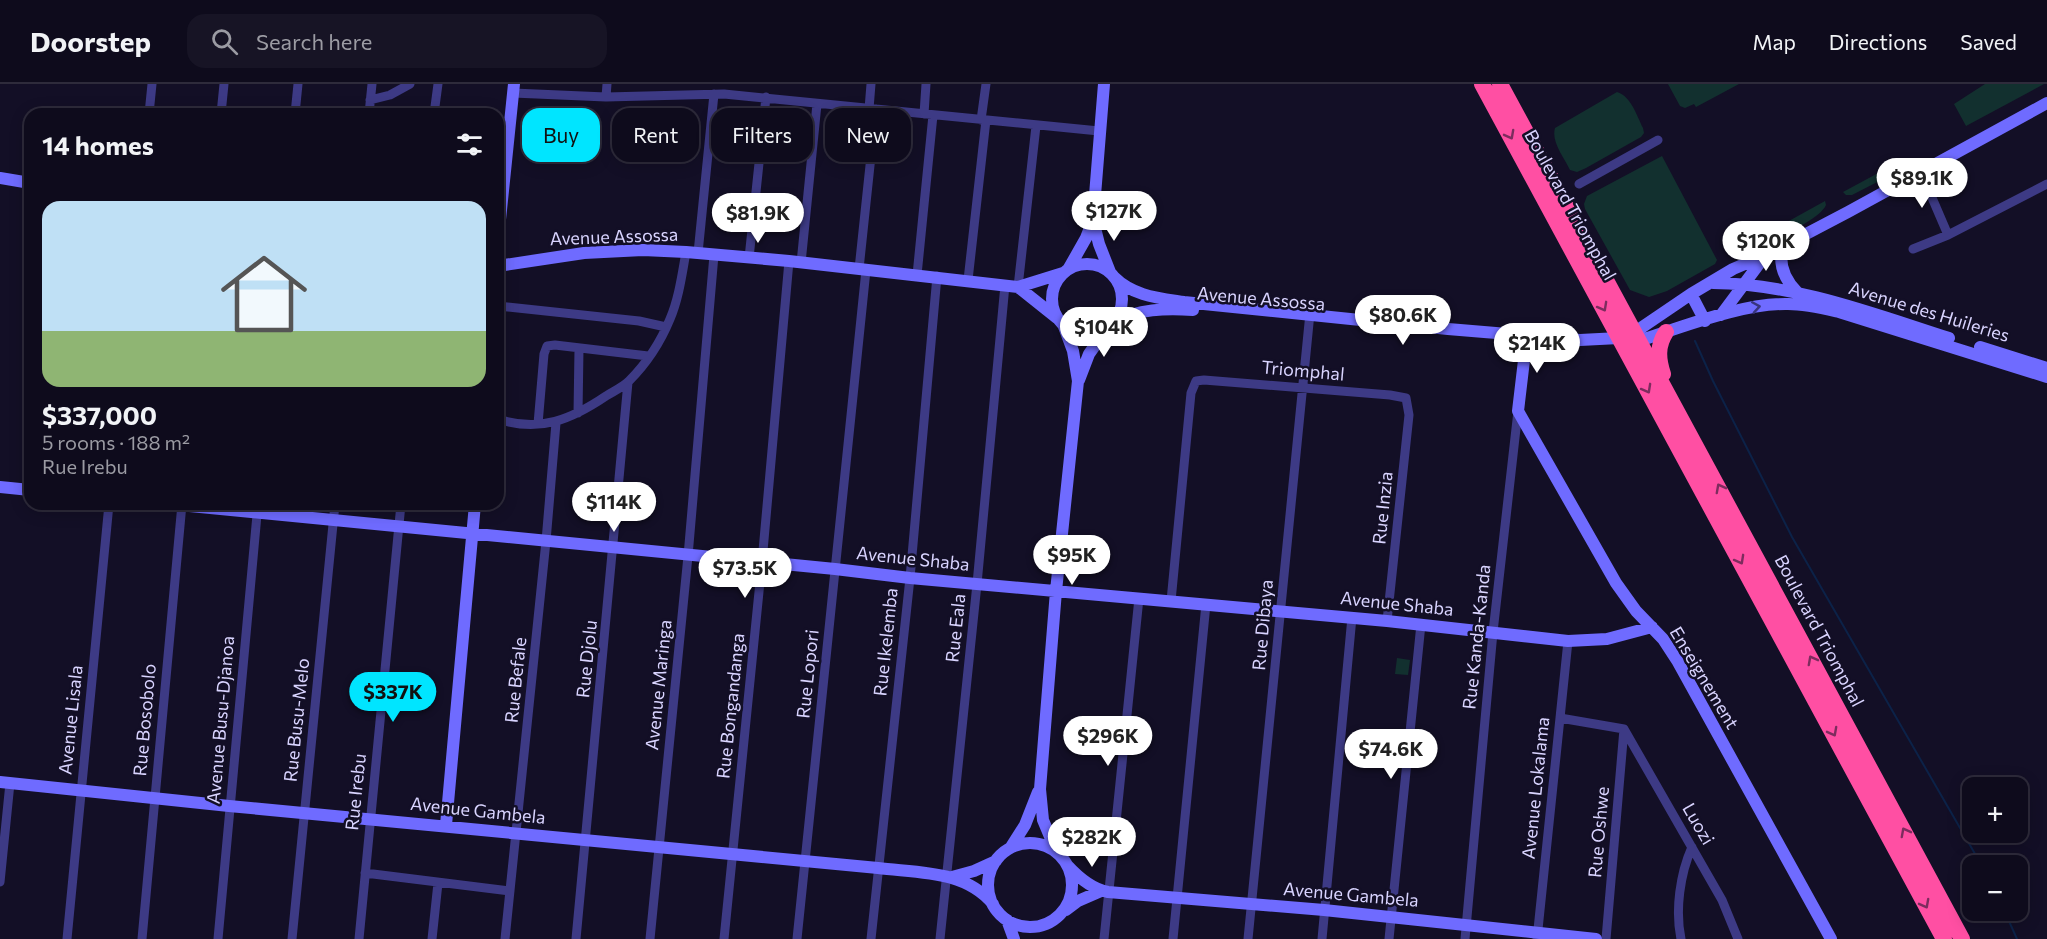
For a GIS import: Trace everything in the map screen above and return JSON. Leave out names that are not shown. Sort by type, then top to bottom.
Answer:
[{"type":"highway","name":"Boulevard Triomphal","points":[[1482,84],[1944,939]]},
{"type":"highway","name":"Boulevard Triomphal","points":[[1500,84],[1962,939]]},
{"type":"highway","points":[[1666,332],[1660,344],[1659,363],[1668,392]]},
{"type":"street","points":[[150,108],[152,84]]},
{"type":"street","points":[[222,108],[224,84]]},
{"type":"street","points":[[296,108],[298,84]]},
{"type":"street","points":[[369,108],[372,84]]},
{"type":"street","points":[[370,100],[390,95],[410,84]]},
{"type":"street","points":[[435,108],[438,84]]},
{"type":"street","points":[[557,95],[558,84]]},
{"type":"street","points":[[606,97],[607,84]]},
{"type":"street","points":[[663,94],[664,84]]},
{"type":"street","name":"Rue Lopori","points":[[871,84],[872,108]]},
{"type":"street","points":[[917,275],[928,115],[926,84]]},
{"type":"street","points":[[968,280],[986,84]]},
{"type":"street","points":[[1078,381],[1072,351],[1052,302],[1056,282],[1066,271],[1086,238],[1093,220],[1104,84]]},
{"type":"street","points":[[504,179],[513,88],[557,95],[606,97],[721,91],[861,108]]},
{"type":"street","points":[[504,420],[522,424],[556,423],[578,413],[628,382],[648,356],[666,327],[692,253],[721,91]]},
{"type":"street","points":[[749,258],[766,97]]},
{"type":"street","points":[[1638,337],[1691,294],[1733,269],[1766,255],[2047,103]]},
{"type":"street","name":"Rue Bongandanga","points":[[724,939],[795,262],[817,104]]},
{"type":"street","points":[[911,113],[1099,131]]},
{"type":"street","points":[[1018,287],[1036,126]]},
{"type":"street","points":[[1579,184],[1658,140]]},
{"type":"street","name":"Rue Lopori","points":[[797,939],[835,569],[862,270],[869,162]]},
{"type":"street","points":[[1921,172],[1948,235]]},
{"type":"street","points":[[0,178],[24,182]]},
{"type":"street","points":[[1913,249],[1948,235],[2047,184]]},
{"type":"street","points":[[1093,220],[1099,244],[1120,289],[1121,303],[1111,323],[1089,354],[1078,381],[1056,591],[1040,789],[1043,820],[1056,852],[1081,878],[1105,891]]},
{"type":"street","points":[[1783,245],[1780,256],[1781,266],[1791,287],[1797,292]]},
{"type":"street","name":"Avenue Assossa","points":[[504,265],[584,253],[644,250],[937,276],[1018,287]]},
{"type":"street","name":"Avenue Maringa","points":[[650,939],[688,556],[714,255]]},
{"type":"street","points":[[1721,315],[1766,255]]},
{"type":"street","points":[[1018,287],[1077,265],[1094,264],[1144,296],[1183,306]]},
{"type":"street","name":"Rue Ikelemba","points":[[871,939],[910,578],[937,276]]},
{"type":"street","name":"Avenue des Huileries","points":[[1712,283],[1817,296],[1840,308],[2047,377]]},
{"type":"street","name":"Rue Eala","points":[[940,939],[949,876],[1005,285]]},
{"type":"street","points":[[1018,287],[1062,323],[1081,333],[1101,331],[1131,313],[1183,306]]},
{"type":"street","points":[[1691,294],[1704,321]]},
{"type":"street","name":"Avenue des Huileries","points":[[1621,342],[1666,332],[1757,306],[1805,304],[1840,308],[2047,368]]},
{"type":"street","name":"Avenue Assossa","points":[[1183,306],[1448,329],[1526,339],[1621,342]]},
{"type":"street","points":[[504,307],[639,321],[666,327]]},
{"type":"street","name":"Rue Dibaya","points":[[1248,939],[1309,317]]},
{"type":"street","points":[[1518,411],[1526,339]]},
{"type":"street","points":[[538,424],[544,354],[547,346],[648,356]]},
{"type":"street","points":[[578,413],[579,349]]},
{"type":"street","name":"Triomphal","points":[[1171,601],[1191,393],[1196,381],[1390,394],[1406,398]]},
{"type":"street","name":"Rue Djolu","points":[[576,939],[628,382]]},
{"type":"street","name":"Rue Inzia","points":[[1387,621],[1409,415],[1406,398]]},
{"type":"street","name":"Enseignement","points":[[1518,411],[1616,583],[1636,611],[1663,639],[1677,662],[1831,939]]},
{"type":"street","name":"Rue Kanda-Kanda","points":[[1465,939],[1493,632],[1518,411]]},
{"type":"street","name":"Rue Befale","points":[[505,939],[518,833],[556,423]]},
{"type":"street","points":[[0,487],[24,489]]},
{"type":"street","name":"Avenue Lisala","points":[[68,939],[108,510]]},
{"type":"street","name":"Rue Bosobolo","points":[[142,939],[177,510]]},
{"type":"street","name":"Avenue Busu-Djanoa","points":[[218,939],[258,510]]},
{"type":"street","name":"Avenue Shaba","points":[[264,510],[334,521],[910,578],[1352,617],[1568,641],[1607,639],[1652,627]]},
{"type":"street","name":"Rue Busu-Melo","points":[[292,939],[335,510]]},
{"type":"street","name":"Rue Irebu","points":[[359,939],[400,510]]},
{"type":"street","points":[[446,825],[475,510]]},
{"type":"street","points":[[1104,939],[1105,891],[1139,598]]},
{"type":"street","points":[[1173,939],[1206,604]]},
{"type":"street","points":[[1322,939],[1352,617]]},
{"type":"street","points":[[1389,939],[1421,624]]},
{"type":"street","name":"Avenue Lokalama","points":[[1537,936],[1568,641]]},
{"type":"street","points":[[1560,718],[1624,729]]},
{"type":"street","name":"Luozi","points":[[1624,729],[1722,900],[1738,939]]},
{"type":"street","name":"Rue Oshwe","points":[[1606,939],[1624,729]]},
{"type":"street","points":[[0,882],[5,782]]},
{"type":"street","name":"Avenue Gambela","points":[[5,782],[949,876]]},
{"type":"street","points":[[949,876],[974,871],[996,861],[1011,847],[1026,825],[1040,789]]},
{"type":"street","points":[[1011,847],[1020,844],[1039,844],[1056,852]]},
{"type":"street","points":[[1681,939],[1680,900],[1686,860],[1692,847]]},
{"type":"street","points":[[993,904],[989,890],[990,874],[996,861]]},
{"type":"street","points":[[1063,912],[1069,902],[1072,889],[1072,877],[1067,865]]},
{"type":"street","points":[[365,873],[510,891]]},
{"type":"street","points":[[949,876],[975,887],[993,904],[1007,920],[1014,939]]},
{"type":"street","points":[[432,939],[438,883]]},
{"type":"street","points":[[1038,939],[1051,922],[1078,901],[1105,891]]},
{"type":"street","name":"Avenue Gambela","points":[[1105,891],[1467,924],[1537,936],[1596,939]]},
{"type":"street","points":[[1007,920],[1029,927],[1051,922]]},
{"type":"green space","points":[[1668,84],[1739,84],[1696,107],[1694,104],[1685,108],[1680,106]]},
{"type":"green space","points":[[1985,84],[2044,84],[1966,126],[1954,104]]},
{"type":"green space","points":[[1617,92],[1630,102],[1644,133],[1641,137],[1586,168],[1577,172],[1570,170],[1556,144],[1555,128]]},
{"type":"green space","points":[[1662,156],[1717,260],[1715,264],[1667,291],[1649,297],[1630,290],[1584,204],[1587,196]]},
{"type":"green space","points":[[1895,164],[1896,170],[1891,175],[1852,195],[1846,195],[1843,192]]},
{"type":"green space","points":[[1825,201],[1826,205],[1823,210],[1804,224],[1775,237],[1769,232]]},
{"type":"green space","points":[[1397,658],[1410,660],[1408,675],[1395,674]]},
{"type":"waterway","points":[[1695,341],[1792,537],[1976,855]]},
{"type":"waterway","points":[[2009,921],[2017,939]]}]
